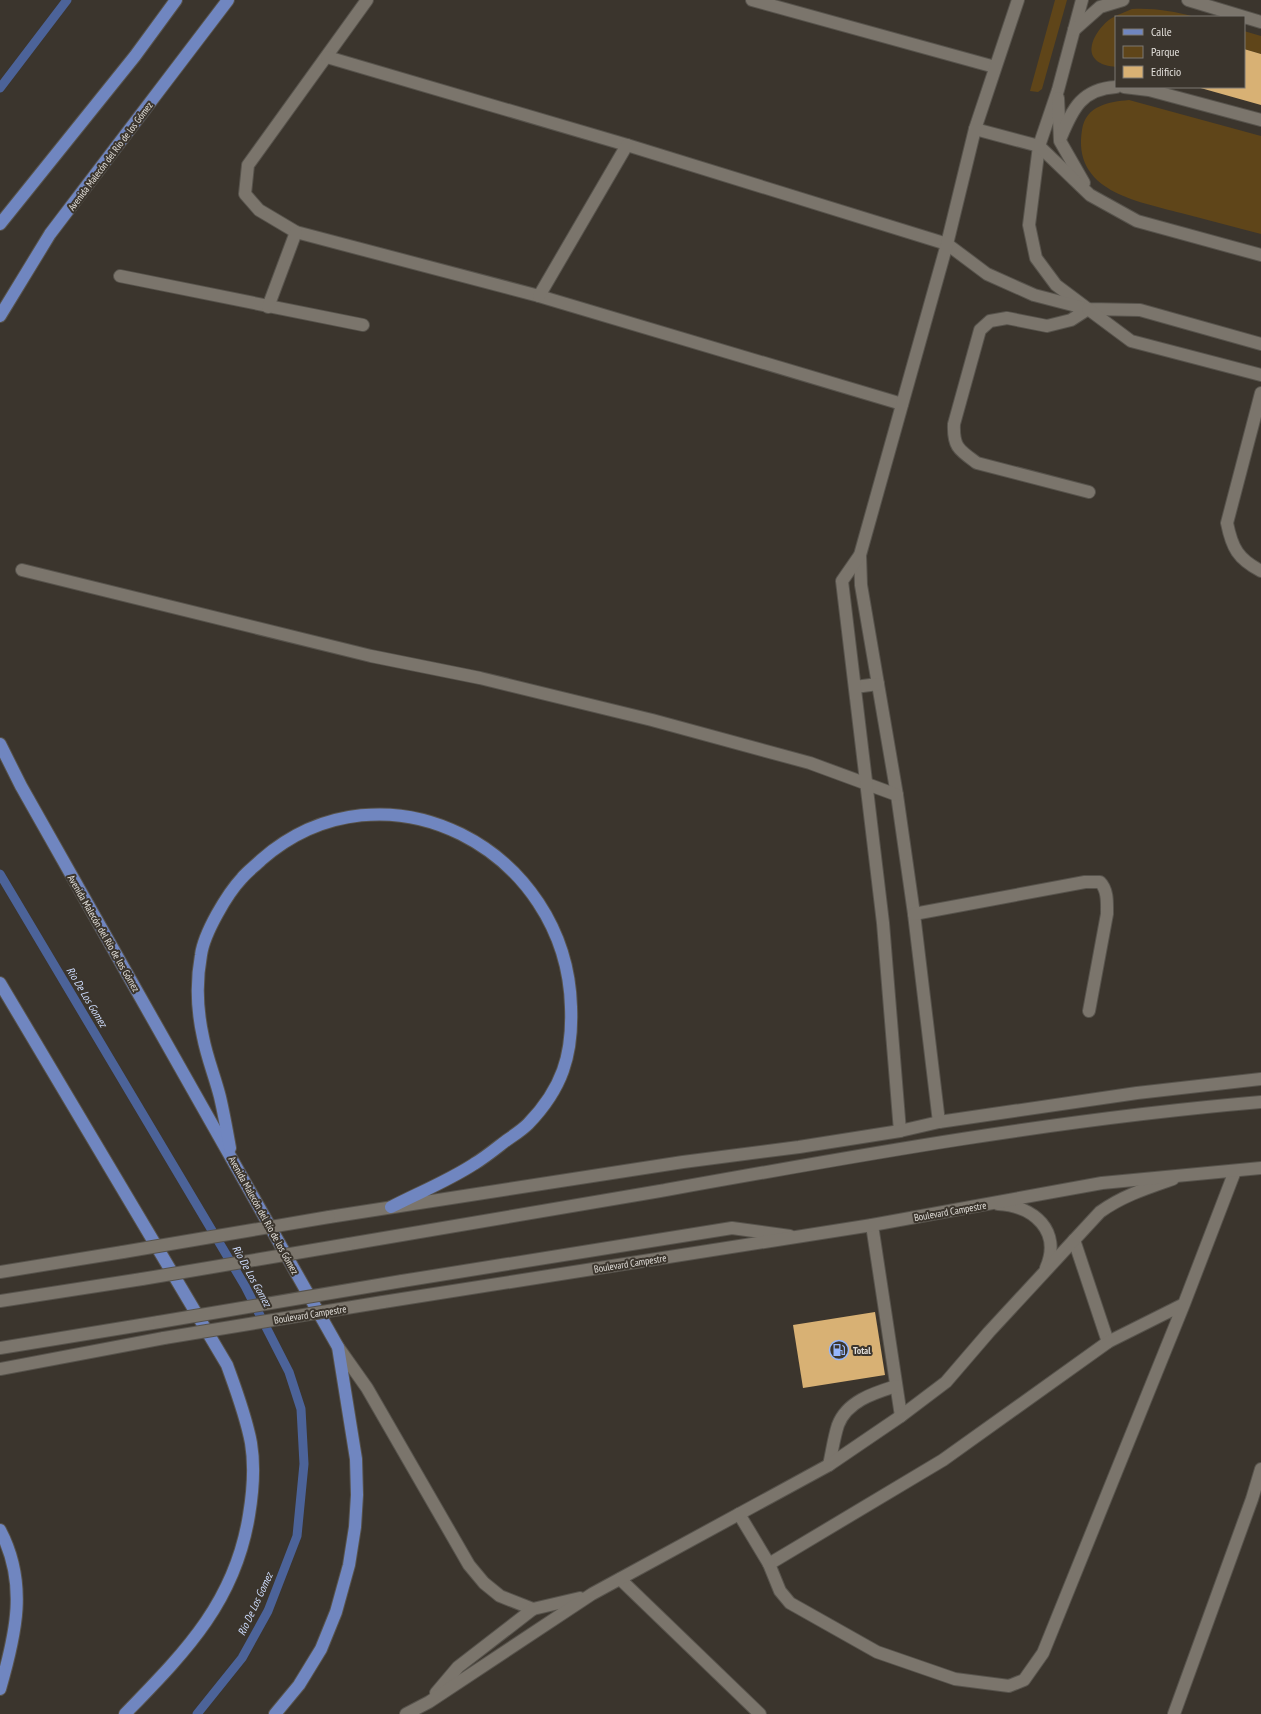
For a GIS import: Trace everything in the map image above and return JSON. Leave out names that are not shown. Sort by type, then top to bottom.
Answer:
[{"type":"main road","points":[[0,224],[136,56],[176,0]]},
{"type":"main road","name":"Avenida Malecón del Río de los Gómez","points":[[0,316],[50,234],[228,0]]},
{"type":"main road","points":[[367,0],[248,165],[245,194],[259,210],[296,232],[539,296],[902,404]]},
{"type":"main road","points":[[752,0],[995,67]]},
{"type":"main road","points":[[940,1122],[914,914],[897,795],[861,585],[860,555],[947,244],[975,129],[1018,0]]},
{"type":"main road","points":[[1082,0],[1058,90],[1039,146],[1029,225],[1036,258],[1056,285],[1131,340],[1261,375]]},
{"type":"main road","points":[[1074,30],[1100,7],[1123,0]]},
{"type":"main road","points":[[1188,0],[1241,16]]},
{"type":"main road","points":[[1245,17],[1261,22]]},
{"type":"main road","points":[[326,57],[627,145],[947,244],[987,274],[1034,295],[1088,309],[1140,310],[1261,344]]},
{"type":"main road","points":[[1060,141],[1071,112],[1087,94],[1103,88],[1115,87]]},
{"type":"main road","points":[[1132,88],[1149,90],[1261,120]]},
{"type":"main road","points":[[1058,90],[1060,141],[1090,195]]},
{"type":"main road","points":[[975,129],[1039,146],[1090,195],[1136,221],[1261,256]]},
{"type":"main road","points":[[539,296],[627,145]]},
{"type":"main road","points":[[268,307],[296,232]]},
{"type":"main road","points":[[120,276],[363,325]]},
{"type":"main road","points":[[1088,309],[1071,320],[1047,326],[1007,318],[990,321],[980,330],[954,424],[954,440],[962,452],[977,463],[1089,492]]},
{"type":"main road","points":[[1261,393],[1227,523],[1231,544],[1248,564],[1261,571]]},
{"type":"main road","points":[[860,555],[842,581],[883,923],[900,1131]]},
{"type":"main road","points":[[22,570],[371,656],[480,678],[652,720],[810,763],[897,795]]},
{"type":"main road","points":[[855,687],[878,684]]},
{"type":"main road","name":"Avenida Malecón del Río de los Gómez","points":[[0,744],[21,786],[338,1347],[356,1459],[356,1521],[349,1565],[336,1612],[321,1650],[299,1685],[275,1714]]},
{"type":"main road","points":[[232,1159],[220,1097],[203,1039],[197,998],[201,953],[215,917],[241,878],[280,844],[317,825],[354,817],[396,814],[432,821],[470,837],[496,855],[517,875],[541,906],[555,932],[566,962],[571,990],[572,1031],[565,1070],[550,1098],[527,1126],[473,1165],[391,1207]]},
{"type":"main road","points":[[914,914],[1085,882],[1100,882],[1105,889],[1108,902],[1107,914],[1089,1011]]},
{"type":"main road","points":[[1,985],[227,1365],[243,1409],[251,1444],[253,1489],[245,1539],[230,1582],[207,1622],[174,1664],[125,1714]]},
{"type":"main road","points":[[0,1272],[391,1207],[900,1131],[940,1122],[1137,1093],[1261,1080]]},
{"type":"main road","points":[[0,1301],[349,1244],[917,1145],[1058,1124],[1195,1107],[1261,1102]]},
{"type":"main road","name":"Boulevard Campestre","points":[[0,1369],[164,1338],[872,1225],[1102,1183],[1261,1168]]},
{"type":"main road","points":[[739,1514],[769,1564],[780,1591],[790,1603],[877,1652],[955,1680],[1009,1686],[1024,1680],[1043,1653],[1184,1304],[1235,1171]]},
{"type":"main road","points":[[406,1714],[429,1702],[592,1594],[829,1465],[901,1416],[946,1382],[1100,1212],[1129,1194],[1180,1176]]},
{"type":"main road","points":[[993,1204],[1011,1205],[1024,1208],[1035,1216],[1044,1226],[1051,1248],[1045,1271]]},
{"type":"main road","points":[[872,1225],[901,1416]]},
{"type":"main road","points":[[0,1348],[732,1228],[791,1237]]},
{"type":"main road","points":[[1074,1240],[1108,1342]]},
{"type":"main road","points":[[769,1564],[944,1460],[1108,1342],[1184,1304]]},
{"type":"main road","points":[[338,1347],[366,1388],[469,1565],[484,1583],[500,1596],[533,1609]]},
{"type":"main road","points":[[829,1465],[838,1424],[849,1410],[862,1398],[896,1386]]},
{"type":"main road","points":[[1174,1714],[1252,1499],[1261,1469]]},
{"type":"main road","points":[[0,1530],[15,1566],[18,1591],[15,1626],[10,1656],[0,1689]]},
{"type":"main road","points":[[620,1579],[760,1714]]},
{"type":"main road","points":[[429,1702],[458,1667],[533,1609],[592,1594]]},
{"type":"green space","points":[[1055,0],[1067,0],[1042,89],[1038,92],[1030,91]]},
{"type":"green space","points":[[1132,9],[1148,9],[1164,10],[1191,16],[1115,16]]},
{"type":"green space","points":[[1115,16],[1115,67],[1098,62],[1091,49],[1095,37],[1103,25]]},
{"type":"green space","points":[[1245,31],[1261,36],[1261,54],[1245,49]]},
{"type":"green space","points":[[1129,100],[1261,136],[1261,234],[1145,204],[1127,198],[1111,190],[1097,180],[1087,167],[1082,151],[1082,130],[1084,122],[1093,110],[1100,106]]},
{"type":"building","points":[[1245,49],[1261,54],[1261,105],[1201,88],[1245,88]]},
{"type":"building","name":"Total","points":[[875,1312],[885,1375],[803,1388],[793,1325]]},
{"type":"waterway","name":"Rio De Los Gomez","points":[[0,88],[67,0]]},
{"type":"waterway","name":"Rio De Los Gomez","points":[[0,874],[245,1286],[289,1372],[301,1409],[304,1464],[297,1536],[268,1611],[242,1658],[197,1714]]},
{"type":"place","name":"Total","points":[[839,1350]]}]
